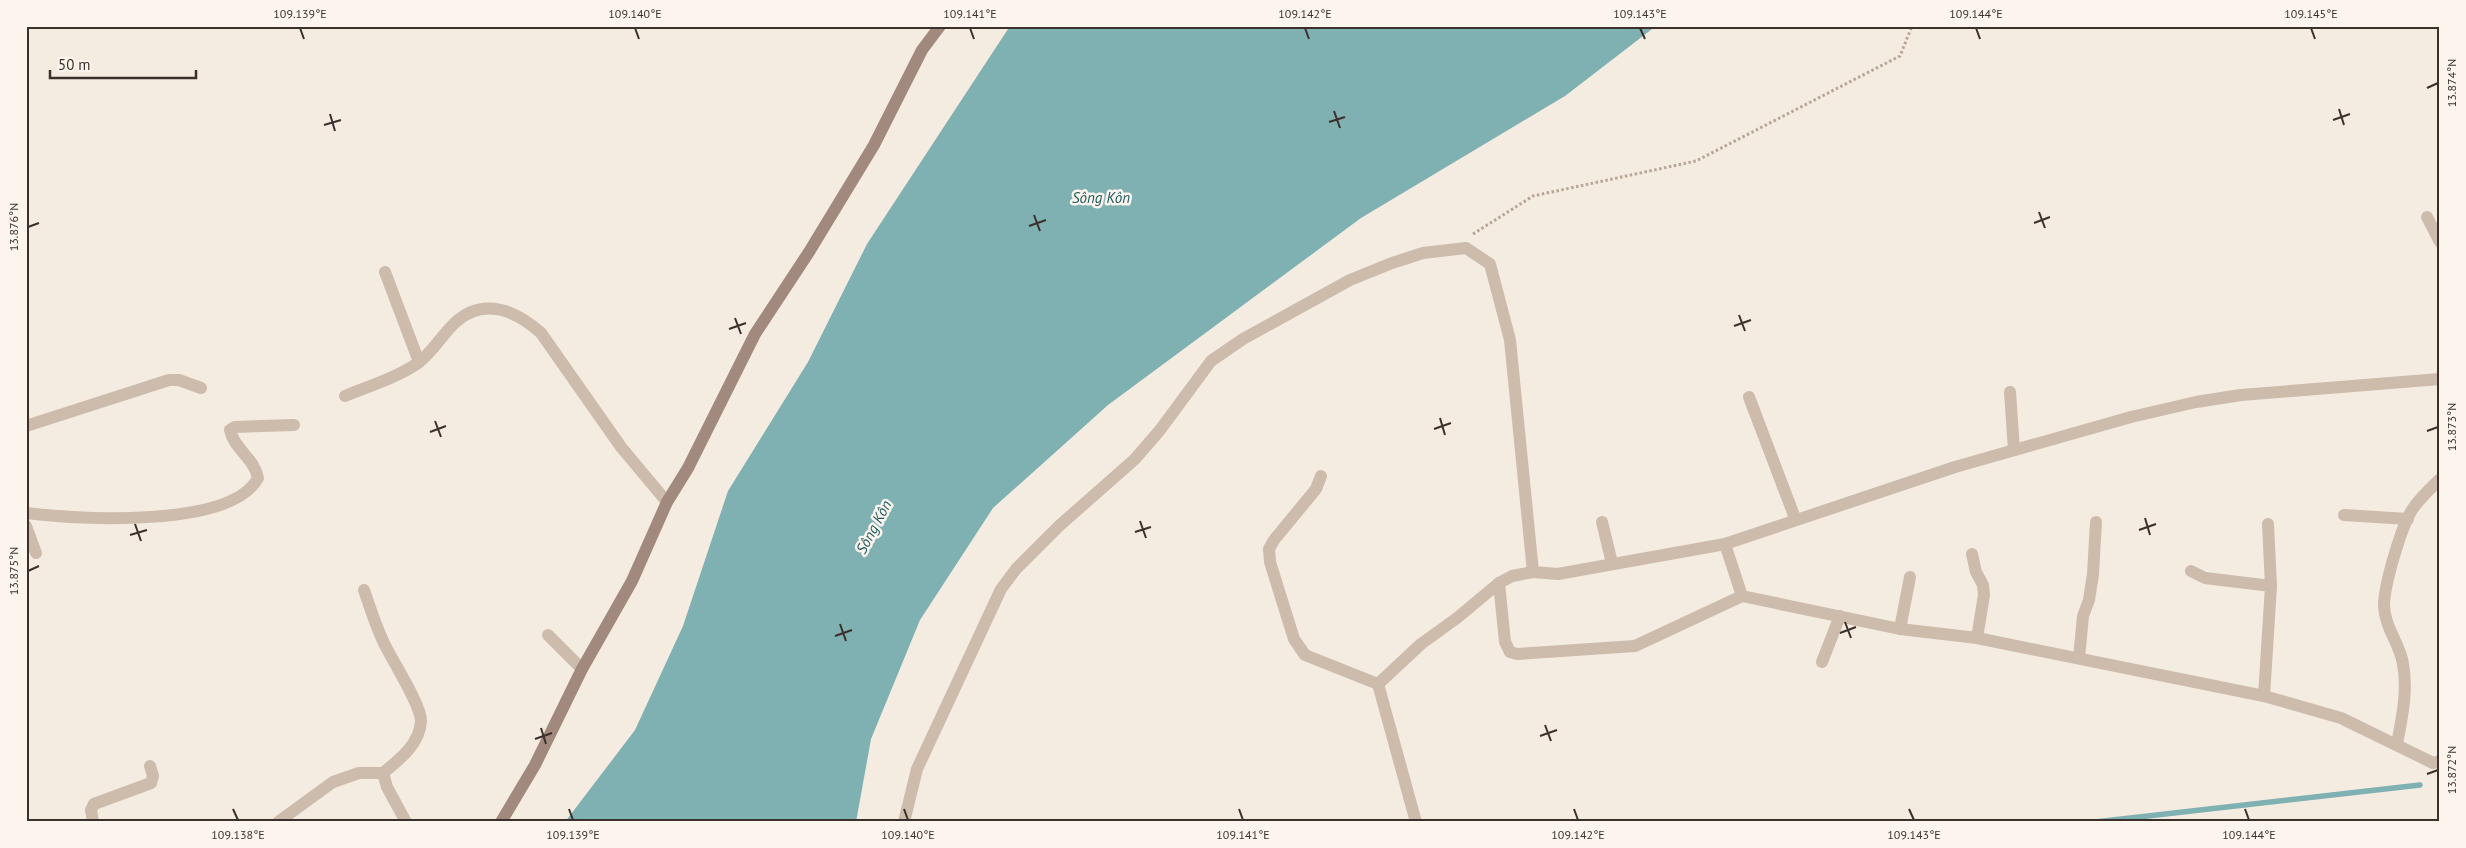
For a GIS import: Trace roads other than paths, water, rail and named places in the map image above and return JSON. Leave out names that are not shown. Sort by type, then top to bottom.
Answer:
[{"type":"street","points":[[501,822],[535,765],[582,669],[632,581],[667,502],[688,468],[756,334],[810,252],[874,145],[918,58],[940,26]]},
{"type":"street","points":[[2427,216],[2440,242]]},
{"type":"street","points":[[904,822],[917,769],[1001,589],[1016,569],[1059,526],[1135,459],[1160,430],[1211,361],[1243,339],[1350,280],[1423,254],[1466,248],[1490,264],[1510,340],[1534,572]]},
{"type":"street","points":[[385,272],[419,362]]},
{"type":"street","points":[[345,396],[404,372],[419,362],[433,350],[455,323],[469,311],[484,308],[500,309],[527,320],[541,333],[621,447],[667,502]]},
{"type":"street","points":[[1378,684],[1421,644],[1457,618],[1499,583],[1512,576],[1534,572],[1558,574],[1725,544],[1795,518],[2014,450],[2131,417],[2196,402],[2241,395],[2440,379]]},
{"type":"street","points":[[26,426],[169,380],[179,380],[201,388]]},
{"type":"street","points":[[2010,392],[2014,450]]},
{"type":"street","points":[[1749,397],[1795,518]]},
{"type":"street","points":[[26,514],[61,517],[172,516],[210,510],[240,497],[255,484],[258,478],[254,465],[245,457],[230,430],[235,427],[294,426]]},
{"type":"street","points":[[1321,476],[1316,489],[1274,540],[1269,549],[1270,562],[1294,639],[1305,656],[1378,684]]},
{"type":"street","points":[[2398,744],[2404,705],[2403,663],[2392,638],[2384,606],[2402,532],[2413,508],[2440,479]]},
{"type":"street","points":[[2344,515],[2408,519]]},
{"type":"street","points":[[1602,522],[1612,563]]},
{"type":"street","points":[[2078,658],[2083,616],[2091,583],[2096,522]]},
{"type":"street","points":[[2264,696],[2271,586],[2268,524]]},
{"type":"street","points":[[26,526],[36,553]]},
{"type":"street","points":[[1725,544],[1742,596]]},
{"type":"street","points":[[1972,554],[1976,572],[1983,585],[1984,594],[1977,638]]},
{"type":"street","points":[[2191,571],[2205,578],[2271,586]]},
{"type":"street","points":[[1900,629],[1910,577]]},
{"type":"street","points":[[1499,583],[1505,642],[1510,652],[1517,654],[1635,646],[1742,596],[1900,629],[1977,638],[2264,696],[2342,718],[2398,744],[2437,765]]},
{"type":"street","points":[[278,822],[333,782],[359,773],[383,773],[406,754],[416,738],[421,721],[416,706],[382,640],[364,590]]},
{"type":"street","points":[[1822,662],[1840,616]]},
{"type":"street","points":[[548,635],[582,669]]},
{"type":"street","points":[[1378,684],[1416,822]]},
{"type":"street","points":[[93,822],[91,810],[94,804],[151,783],[153,776],[150,766]]},
{"type":"street","points":[[383,773],[387,787],[406,822]]},
{"type":"water","name":"Sông Kôn","points":[[1010,26],[1656,26],[1565,96],[1361,218],[1108,405],[993,508],[920,620],[871,739],[856,822],[565,822],[635,730],[683,626],[728,491],[808,362],[867,244]]},
{"type":"waterway","points":[[2095,822],[2420,785]]}]
